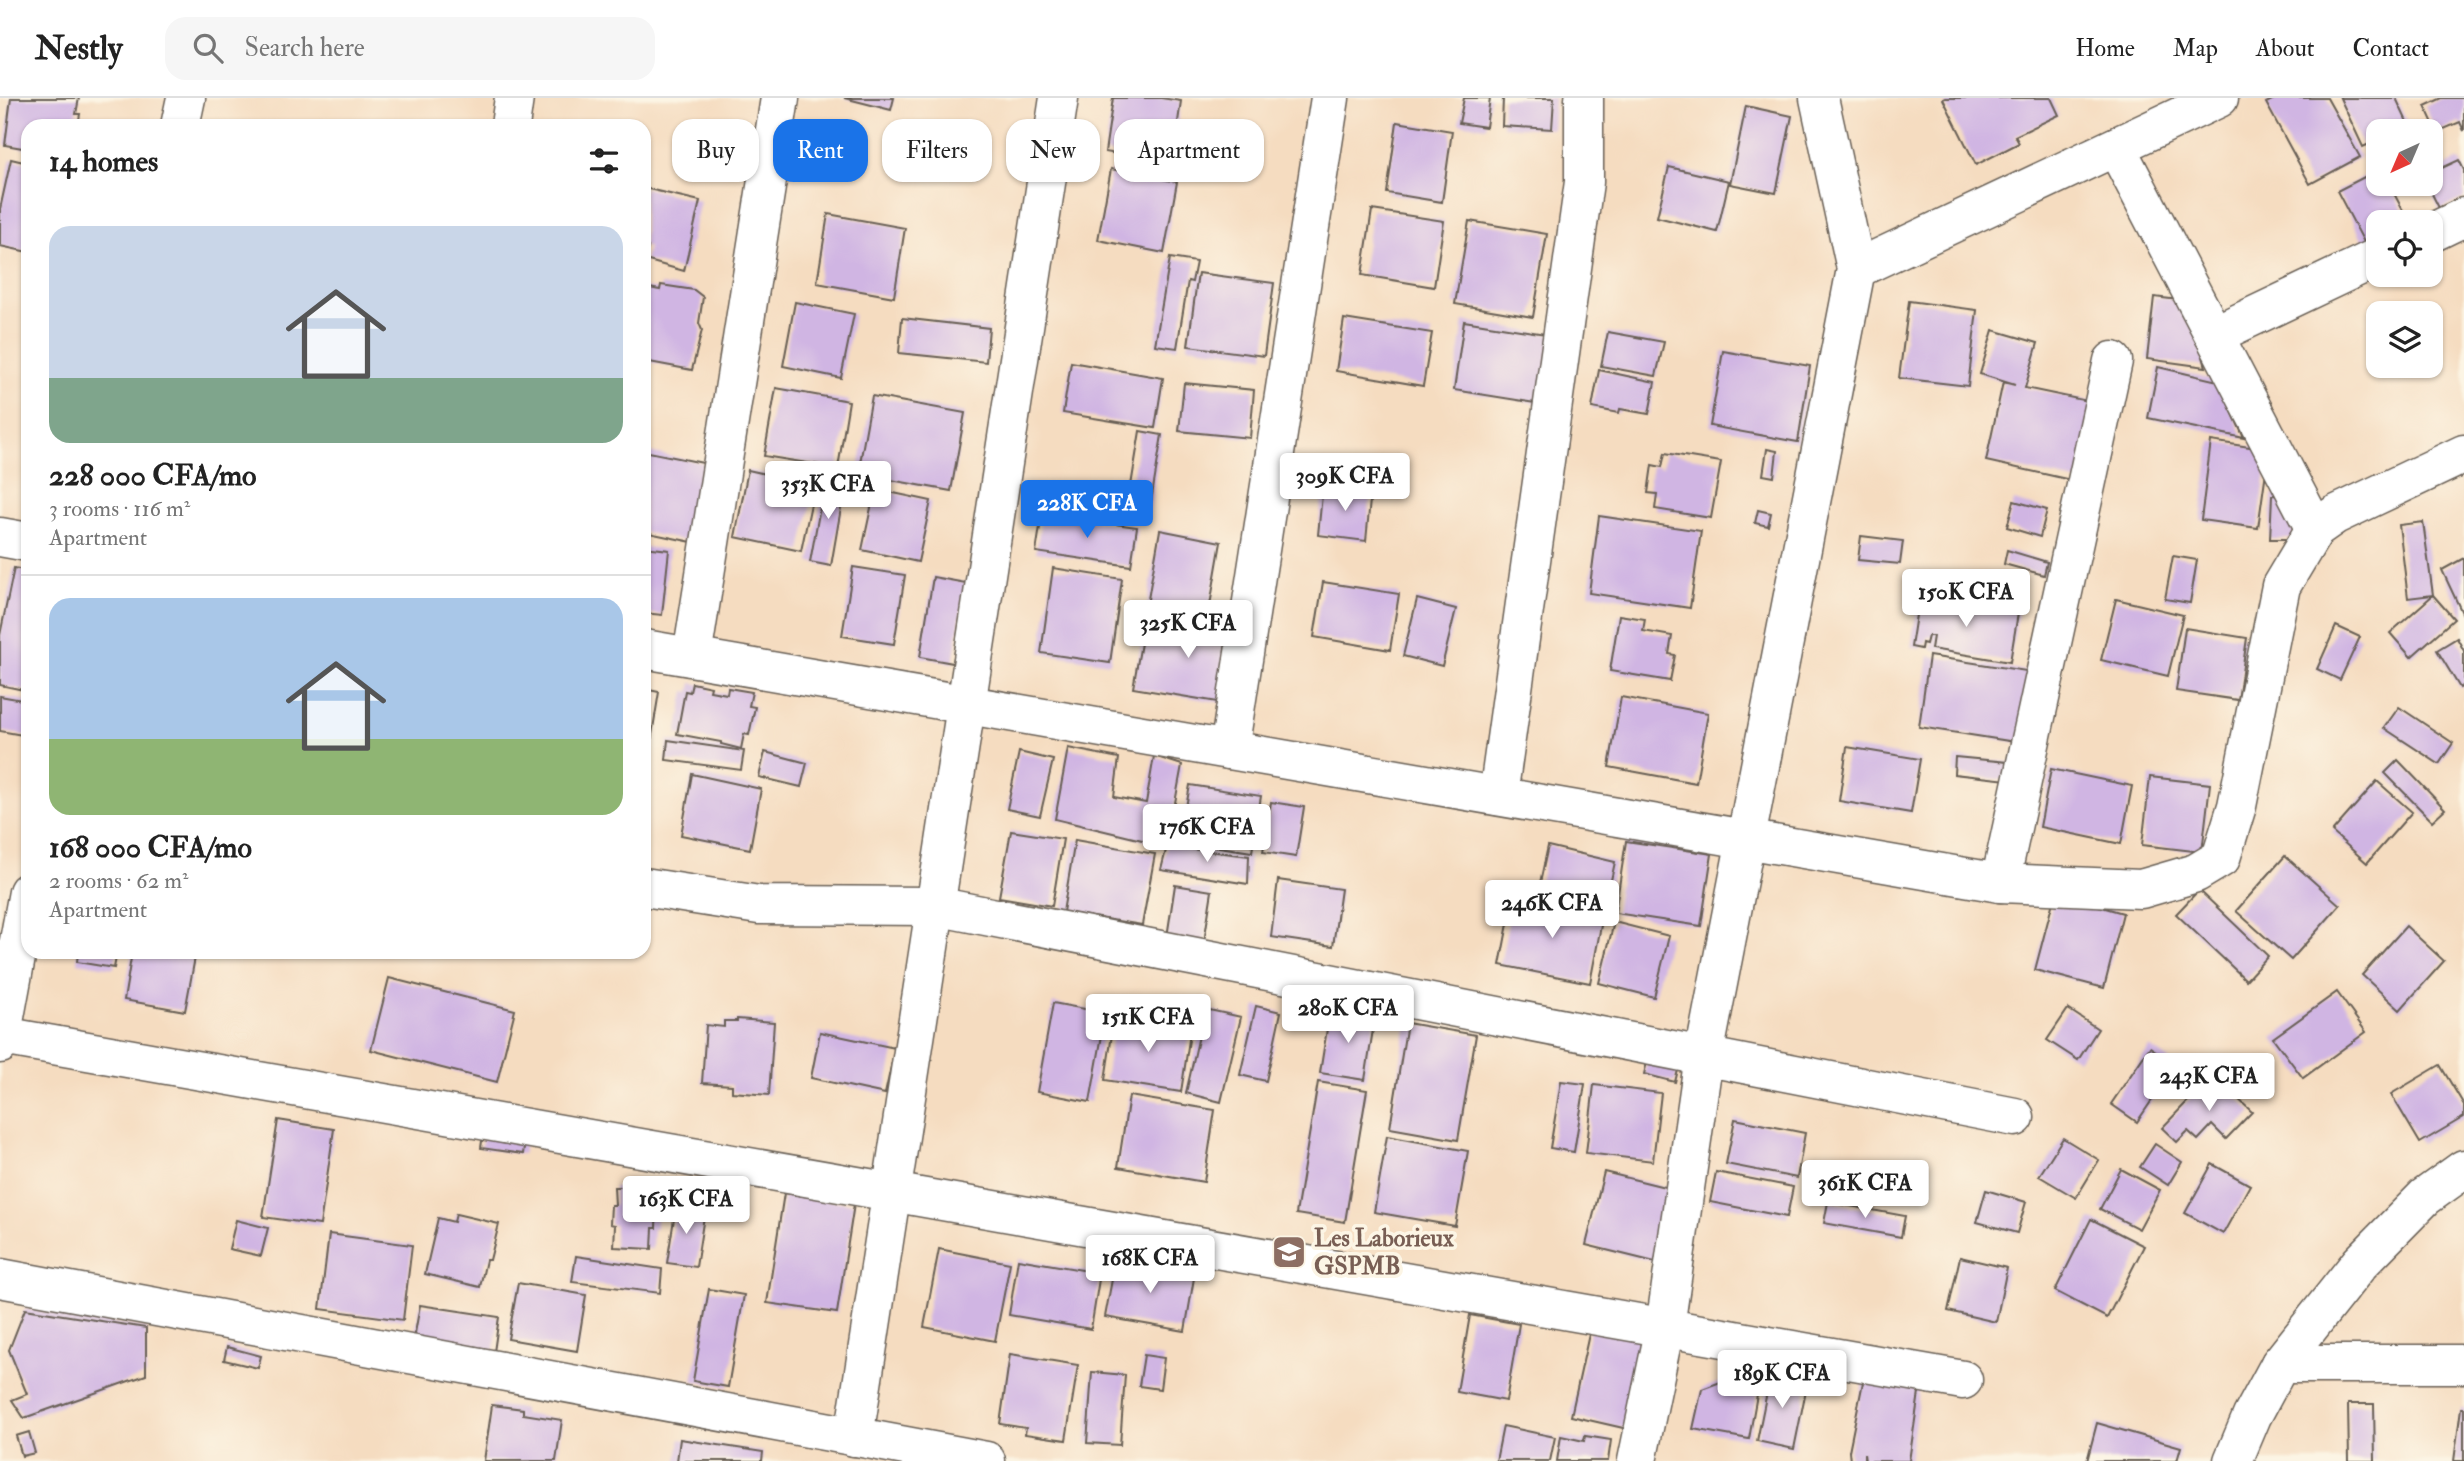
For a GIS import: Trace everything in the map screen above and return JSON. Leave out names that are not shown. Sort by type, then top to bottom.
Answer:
[{"type":"street","points":[[182,119],[186,98]]},
{"type":"street","points":[[511,119],[514,98]]},
{"type":"street","points":[[692,657],[780,98]]},
{"type":"street","points":[[854,1437],[1059,98]]},
{"type":"street","points":[[1229,750],[1330,98]]},
{"type":"street","points":[[1498,796],[1584,181],[1584,98]]},
{"type":"street","points":[[1637,1461],[1665,1327],[1704,1056],[1856,269],[1819,98]]},
{"type":"street","points":[[1856,269],[2219,98]]},
{"type":"street","points":[[2116,147],[2315,529]]},
{"type":"street","points":[[2443,227],[2464,217]]},
{"type":"street","points":[[2214,335],[2366,263]]},
{"type":"street","points":[[2000,883],[2113,361]]},
{"type":"street","points":[[651,650],[2000,883],[2141,889],[2196,873],[2221,858],[2237,806],[2281,586],[2315,529],[2335,516],[2464,454]]},
{"type":"street","points":[[0,537],[21,541]]},
{"type":"street","points":[[651,888],[759,905],[935,906],[2015,1116]]},
{"type":"street","points":[[21,930],[1,1040],[891,1192],[1963,1380]]},
{"type":"street","points":[[2233,1461],[2252,1416],[2280,1364],[2360,1263],[2425,1197],[2464,1169]]},
{"type":"street","points":[[0,1278],[986,1461]]},
{"type":"street","points":[[2280,1364],[2464,1364]]},
{"type":"building","points":[[11,98],[79,98],[76,114],[80,114],[79,119],[21,119],[21,148],[5,145]]},
{"type":"building","points":[[844,98],[894,98],[891,110]]},
{"type":"building","points":[[1113,98],[1161,98],[1181,101],[1178,119],[1114,119],[1114,153],[1105,152]]},
{"type":"building","points":[[1464,98],[1490,98],[1486,127],[1459,123]]},
{"type":"building","points":[[1503,98],[1554,98],[1552,129],[1502,126]]},
{"type":"building","points":[[2051,98],[2059,115],[2015,136],[2019,143],[1976,165],[1943,99]]},
{"type":"building","points":[[2276,98],[2327,98],[2360,157],[2310,184],[2266,103]]},
{"type":"building","points":[[2340,98],[2396,98],[2406,119],[2366,119],[2366,146],[2363,147]]},
{"type":"building","points":[[2442,98],[2464,98],[2464,131],[2460,122],[2443,129],[2443,119],[2431,119],[2425,106]]},
{"type":"building","points":[[1746,106],[1792,116],[1776,193],[1730,184]]},
{"type":"building","points":[[1397,122],[1452,131],[1442,202],[1387,193]]},
{"type":"building","points":[[11,159],[21,161],[21,250],[0,246],[0,209]]},
{"type":"building","points":[[2459,160],[2464,170],[2464,198],[2440,210],[2433,196],[2443,196],[2443,167]]},
{"type":"building","points":[[1669,167],[1729,181],[1717,232],[1657,217]]},
{"type":"building","points":[[1111,169],[1114,170],[1114,182],[1177,182],[1164,253],[1098,240]]},
{"type":"building","points":[[2366,176],[2366,196],[2395,196],[2403,210],[2366,210],[2366,246],[2337,191]]},
{"type":"building","points":[[651,190],[700,201],[684,271],[651,262]]},
{"type":"building","points":[[1372,210],[1444,221],[1434,287],[1362,275]]},
{"type":"building","points":[[828,214],[905,228],[894,297],[817,283]]},
{"type":"building","points":[[1469,221],[1547,234],[1533,317],[1455,304]]},
{"type":"building","points":[[1170,258],[1196,262],[1192,282],[1188,281],[1177,348],[1155,345]]},
{"type":"building","points":[[1198,273],[1274,283],[1264,356],[1188,346]]},
{"type":"building","points":[[661,285],[694,290],[703,297],[699,323],[702,330],[692,370],[651,362],[651,288],[660,290]]},
{"type":"building","points":[[2154,297],[2187,301],[2206,367],[2147,359]]},
{"type":"building","points":[[1909,301],[1977,310],[1968,386],[1899,378]]},
{"type":"building","points":[[795,302],[854,314],[841,378],[783,366]]},
{"type":"building","points":[[902,318],[989,328],[986,362],[899,353]]},
{"type":"building","points":[[1344,319],[1432,333],[1423,386],[1336,371]]},
{"type":"building","points":[[1464,321],[1558,336],[1548,405],[1454,390]]},
{"type":"building","points":[[1993,330],[2038,343],[2025,388],[2097,403],[2080,482],[1986,461],[2003,382],[2015,385],[1980,374]]},
{"type":"building","points":[[1608,332],[1664,342],[1656,376],[1601,366]]},
{"type":"building","points":[[1723,351],[1810,366],[1798,442],[1710,426]]},
{"type":"building","points":[[1071,362],[1163,378],[1155,428],[1063,413]]},
{"type":"building","points":[[2158,367],[2218,381],[2244,438],[2148,418]]},
{"type":"building","points":[[1599,370],[1655,382],[1649,414],[1620,409],[1619,413],[1592,408]]},
{"type":"building","points":[[1184,383],[1254,390],[1250,438],[1179,431]]},
{"type":"building","points":[[776,388],[849,401],[838,468],[764,456]]},
{"type":"building","points":[[872,396],[965,413],[951,491],[858,474]]},
{"type":"building","points":[[1140,431],[1162,435],[1148,520],[1126,516]]},
{"type":"building","points":[[2211,441],[2269,450],[2258,528],[2201,520]]},
{"type":"building","points":[[1767,449],[1777,451],[1774,477],[1763,475]]},
{"type":"building","points":[[651,452],[708,464],[692,542],[651,533]]},
{"type":"building","points":[[1665,453],[1721,462],[1711,518],[1655,509],[1657,494],[1648,493],[1652,465],[1662,467]]},
{"type":"building","points":[[748,470],[815,485],[801,551],[735,537]]},
{"type":"building","points":[[826,475],[846,479],[831,566],[810,562]]},
{"type":"building","points":[[1323,485],[1371,490],[1366,541],[1318,535]]},
{"type":"building","points":[[875,489],[931,501],[918,562],[862,550]]},
{"type":"building","points":[[2272,495],[2294,496],[2293,539],[2270,539]]},
{"type":"building","points":[[2014,501],[2047,510],[2040,537],[2007,527]]},
{"type":"building","points":[[1758,510],[1771,513],[1768,526],[1755,523]]},
{"type":"building","points":[[1042,514],[1137,527],[1131,566],[1036,552]]},
{"type":"building","points":[[1599,516],[1701,531],[1690,608],[1589,593]]},
{"type":"building","points":[[2423,522],[2433,595],[2408,598],[2399,525]]},
{"type":"building","points":[[1160,530],[1221,542],[1208,617],[1147,605]]},
{"type":"building","points":[[1861,536],[1903,541],[1900,564],[1858,560]]},
{"type":"building","points":[[651,548],[669,550],[662,615],[651,614]]},
{"type":"building","points":[[2007,550],[2047,562],[2044,575],[2004,564]]},
{"type":"building","points":[[2173,556],[2197,560],[2190,603],[2165,599]]},
{"type":"building","points":[[2464,558],[2464,617],[2442,570]]},
{"type":"building","points":[[853,567],[905,575],[894,644],[842,636]]},
{"type":"building","points":[[14,568],[21,570],[21,690],[0,685],[0,635]]},
{"type":"building","points":[[1053,568],[1122,579],[1110,663],[1041,653]]},
{"type":"building","points":[[933,577],[966,583],[953,663],[920,657]]},
{"type":"building","points":[[1323,582],[1399,594],[1390,650],[1314,637]]},
{"type":"building","points":[[2433,595],[2454,619],[2411,657],[2390,633]]},
{"type":"building","points":[[1934,598],[2018,613],[2010,662],[1931,649],[1933,636],[1928,636],[1921,649],[1911,647],[1918,602],[1932,604]]},
{"type":"building","points":[[1417,599],[1456,609],[1442,666],[1403,656]]},
{"type":"building","points":[[2116,599],[2183,615],[2168,676],[2101,660]]},
{"type":"building","points":[[1146,615],[1242,632],[1230,704],[1133,688]]},
{"type":"building","points":[[1619,615],[1645,619],[1643,631],[1672,636],[1669,654],[1675,655],[1670,681],[1610,671]]},
{"type":"building","points":[[2336,626],[2360,637],[2340,680],[2317,669]]},
{"type":"building","points":[[2185,628],[2247,638],[2238,700],[2176,691]]},
{"type":"building","points":[[2457,638],[2464,651],[2464,685],[2460,688],[2437,650]]},
{"type":"building","points":[[1929,656],[2033,672],[2022,743],[1919,727]]},
{"type":"building","points":[[692,683],[711,687],[710,691],[727,694],[728,688],[752,692],[749,706],[755,707],[749,735],[744,734],[741,749],[721,742],[677,734],[685,691],[690,692]]},
{"type":"building","points":[[651,690],[659,692],[651,741]]},
{"type":"building","points":[[0,696],[21,700],[21,735],[0,731]]},
{"type":"building","points":[[1621,697],[1708,713],[1696,783],[1609,767]]},
{"type":"building","points":[[2399,707],[2453,743],[2439,764],[2384,728]]},
{"type":"building","points":[[668,740],[744,751],[741,770],[666,760]]},
{"type":"building","points":[[1847,747],[1920,759],[1911,813],[1839,801]]},
{"type":"building","points":[[1068,748],[1119,758],[1114,797],[1146,803],[1154,756],[1182,765],[1167,846],[1055,819]]},
{"type":"building","points":[[765,752],[807,763],[801,787],[759,777]]},
{"type":"building","points":[[1019,752],[1053,760],[1040,816],[1007,809]]},
{"type":"building","points":[[1955,757],[2018,763],[2016,781],[1954,774]]},
{"type":"building","points":[[2398,760],[2445,809],[2432,821],[2385,773]]},
{"type":"building","points":[[2051,769],[2132,786],[2121,844],[2040,827]]},
{"type":"building","points":[[692,774],[761,789],[750,849],[681,835]]},
{"type":"building","points":[[2150,777],[2210,784],[2202,852],[2142,845]]},
{"type":"building","points":[[2377,781],[2412,812],[2367,863],[2332,832]]},
{"type":"building","points":[[1190,785],[1261,796],[1252,852],[1180,841]]},
{"type":"building","points":[[1271,802],[1304,807],[1296,857],[1263,852]]},
{"type":"building","points":[[1011,831],[1063,839],[1052,906],[999,897]]},
{"type":"building","points":[[1075,840],[1155,854],[1142,925],[1063,912]]},
{"type":"building","points":[[1626,841],[1712,854],[1701,926],[1615,913]]},
{"type":"building","points":[[1167,846],[1249,856],[1248,884],[1161,870]]},
{"type":"building","points":[[1548,846],[1615,862],[1605,908],[1538,892]]},
{"type":"building","points":[[2285,856],[2340,905],[2291,960],[2236,911]]},
{"type":"building","points":[[1278,880],[1341,889],[1333,946],[1271,937]]},
{"type":"building","points":[[1175,885],[1212,891],[1204,942],[1167,937]]},
{"type":"building","points":[[2199,890],[2268,956],[2246,980],[2176,914]]},
{"type":"building","points":[[2055,894],[2123,913],[2104,988],[2035,970]]},
{"type":"building","points":[[1513,898],[1603,915],[1590,983],[1500,965]]},
{"type":"building","points":[[1614,922],[1669,936],[1654,997],[1599,983]]},
{"type":"building","points":[[2406,926],[2444,961],[2400,1010],[2362,975]]},
{"type":"building","points":[[77,959],[116,959],[114,968],[77,962]]},
{"type":"building","points":[[131,959],[195,959],[185,1011],[124,1000]]},
{"type":"building","points":[[389,978],[515,1010],[497,1082],[371,1050]]},
{"type":"building","points":[[2337,992],[2366,1032],[2303,1078],[2273,1038]]},
{"type":"building","points":[[1053,1003],[1106,1013],[1090,1102],[1037,1092]]},
{"type":"building","points":[[1256,1006],[1281,1012],[1266,1081],[1240,1075]]},
{"type":"building","points":[[1205,1009],[1241,1017],[1221,1102],[1186,1093]]},
{"type":"building","points":[[2068,1009],[2098,1029],[2078,1060],[2047,1040]]},
{"type":"building","points":[[1330,1010],[1375,1017],[1365,1080],[1320,1073]]},
{"type":"building","points":[[1115,1015],[1191,1027],[1181,1092],[1105,1080]]},
{"type":"building","points":[[737,1019],[774,1022],[769,1095],[732,1092],[732,1085],[702,1083],[706,1025],[724,1027],[724,1021]]},
{"type":"building","points":[[1407,1023],[1476,1035],[1458,1140],[1390,1128]]},
{"type":"building","points":[[820,1032],[895,1048],[885,1094],[811,1078]]},
{"type":"building","points":[[1651,1047],[1682,1054],[1675,1082],[1644,1074]]},
{"type":"building","points":[[2150,1047],[2176,1065],[2137,1122],[2111,1104]]},
{"type":"building","points":[[2440,1065],[2464,1105],[2464,1117],[2420,1143],[2391,1094]]},
{"type":"building","points":[[2213,1075],[2252,1112],[2226,1139],[2212,1125],[2198,1140],[2188,1131],[2177,1142],[2162,1128]]},
{"type":"building","points":[[1561,1081],[1585,1084],[1574,1152],[1550,1148]]},
{"type":"building","points":[[1318,1082],[1367,1090],[1345,1222],[1296,1214]]},
{"type":"building","points":[[1594,1085],[1661,1093],[1653,1161],[1586,1153]]},
{"type":"building","points":[[1129,1096],[1215,1110],[1204,1182],[1118,1167]]},
{"type":"building","points":[[1735,1119],[1805,1133],[1797,1178],[1726,1164]]},
{"type":"building","points":[[278,1120],[334,1129],[320,1225],[263,1217]]},
{"type":"building","points":[[484,1127],[526,1133],[523,1154],[481,1148]]},
{"type":"building","points":[[1387,1136],[1468,1151],[1455,1226],[1374,1212]]},
{"type":"building","points":[[2063,1138],[2099,1160],[2076,1198],[2039,1176]]},
{"type":"building","points":[[2155,1144],[2182,1162],[2168,1185],[2140,1167]]},
{"type":"building","points":[[2212,1164],[2250,1185],[2223,1234],[2185,1213]]},
{"type":"building","points":[[2121,1169],[2160,1190],[2139,1229],[2100,1209]]},
{"type":"building","points":[[1604,1172],[1677,1190],[1659,1263],[1586,1245]]},
{"type":"building","points":[[1716,1172],[1793,1187],[1787,1217],[1710,1202]]},
{"type":"building","points":[[614,1187],[630,1187],[630,1191],[654,1193],[653,1199],[657,1200],[656,1228],[653,1228],[652,1249],[614,1247],[615,1225],[610,1224],[611,1205],[615,1205]]},
{"type":"building","points":[[1986,1190],[2026,1202],[2017,1233],[1977,1222]]},
{"type":"building","points":[[784,1193],[854,1204],[837,1313],[767,1303]]},
{"type":"building","points":[[1828,1202],[1905,1216],[1901,1237],[1824,1223]]},
{"type":"building","points":[[676,1206],[705,1210],[696,1267],[667,1263]]},
{"type":"building","points":[[456,1214],[499,1224],[480,1287],[425,1274],[438,1218],[454,1222]]},
{"type":"building","points":[[2091,1219],[2144,1246],[2107,1318],[2055,1291]]},
{"type":"building","points":[[236,1220],[268,1228],[261,1256],[229,1249]]},
{"type":"building","points":[[329,1234],[412,1245],[403,1320],[320,1309]]},
{"type":"building","points":[[939,1249],[1010,1263],[995,1341],[924,1327]]},
{"type":"building","points":[[576,1256],[662,1269],[660,1293],[572,1282]]},
{"type":"building","points":[[1960,1257],[2007,1268],[1996,1322],[1948,1311]]},
{"type":"building","points":[[1116,1258],[1195,1272],[1185,1331],[1105,1317]]},
{"type":"building","points":[[1018,1259],[1100,1273],[1091,1329],[1009,1315]]},
{"type":"building","points":[[518,1283],[586,1295],[577,1351],[508,1339]]},
{"type":"building","points":[[709,1289],[744,1295],[728,1387],[693,1381]]},
{"type":"building","points":[[420,1305],[499,1317],[494,1352],[414,1339]]},
{"type":"building","points":[[25,1309],[146,1328],[146,1375],[24,1418],[12,1400],[27,1394],[9,1350]]},
{"type":"building","points":[[1470,1315],[1519,1324],[1506,1401],[1457,1392]]},
{"type":"building","points":[[1591,1325],[1652,1339],[1632,1430],[1571,1416]]},
{"type":"building","points":[[227,1347],[261,1356],[258,1368],[224,1360]]},
{"type":"building","points":[[1010,1354],[1078,1365],[1066,1440],[1025,1434],[1026,1428],[1000,1424]]},
{"type":"building","points":[[1144,1355],[1164,1358],[1160,1389],[1139,1386]]},
{"type":"building","points":[[1742,1361],[1762,1367],[1749,1439],[1693,1429],[1702,1389],[1726,1380]]},
{"type":"building","points":[[1092,1372],[1125,1375],[1120,1445],[1087,1443]]},
{"type":"building","points":[[1771,1372],[1808,1380],[1794,1449],[1757,1441]]},
{"type":"building","points":[[1864,1377],[1920,1386],[1909,1461],[1865,1461],[1864,1453],[1864,1461],[1850,1461],[1849,1451]]},
{"type":"building","points":[[2348,1404],[2374,1404],[2375,1461],[2349,1461]]},
{"type":"building","points":[[492,1405],[523,1409],[523,1414],[562,1420],[556,1461],[484,1461]]},
{"type":"building","points":[[2461,1408],[2464,1408],[2464,1461],[2454,1461]]},
{"type":"building","points":[[2097,1423],[2181,1447],[2177,1461],[2087,1461]]},
{"type":"building","points":[[1503,1426],[1555,1437],[1550,1461],[1496,1461]]},
{"type":"building","points":[[29,1432],[35,1453],[22,1456],[16,1436]]},
{"type":"building","points":[[1561,1436],[1584,1441],[1585,1436],[1611,1440],[1608,1461],[1557,1461]]},
{"type":"building","points":[[680,1439],[763,1452],[762,1461],[677,1461]]},
{"type":"place","name":"Les Laborieux GSPMB","points":[[1289,1252]]}]
